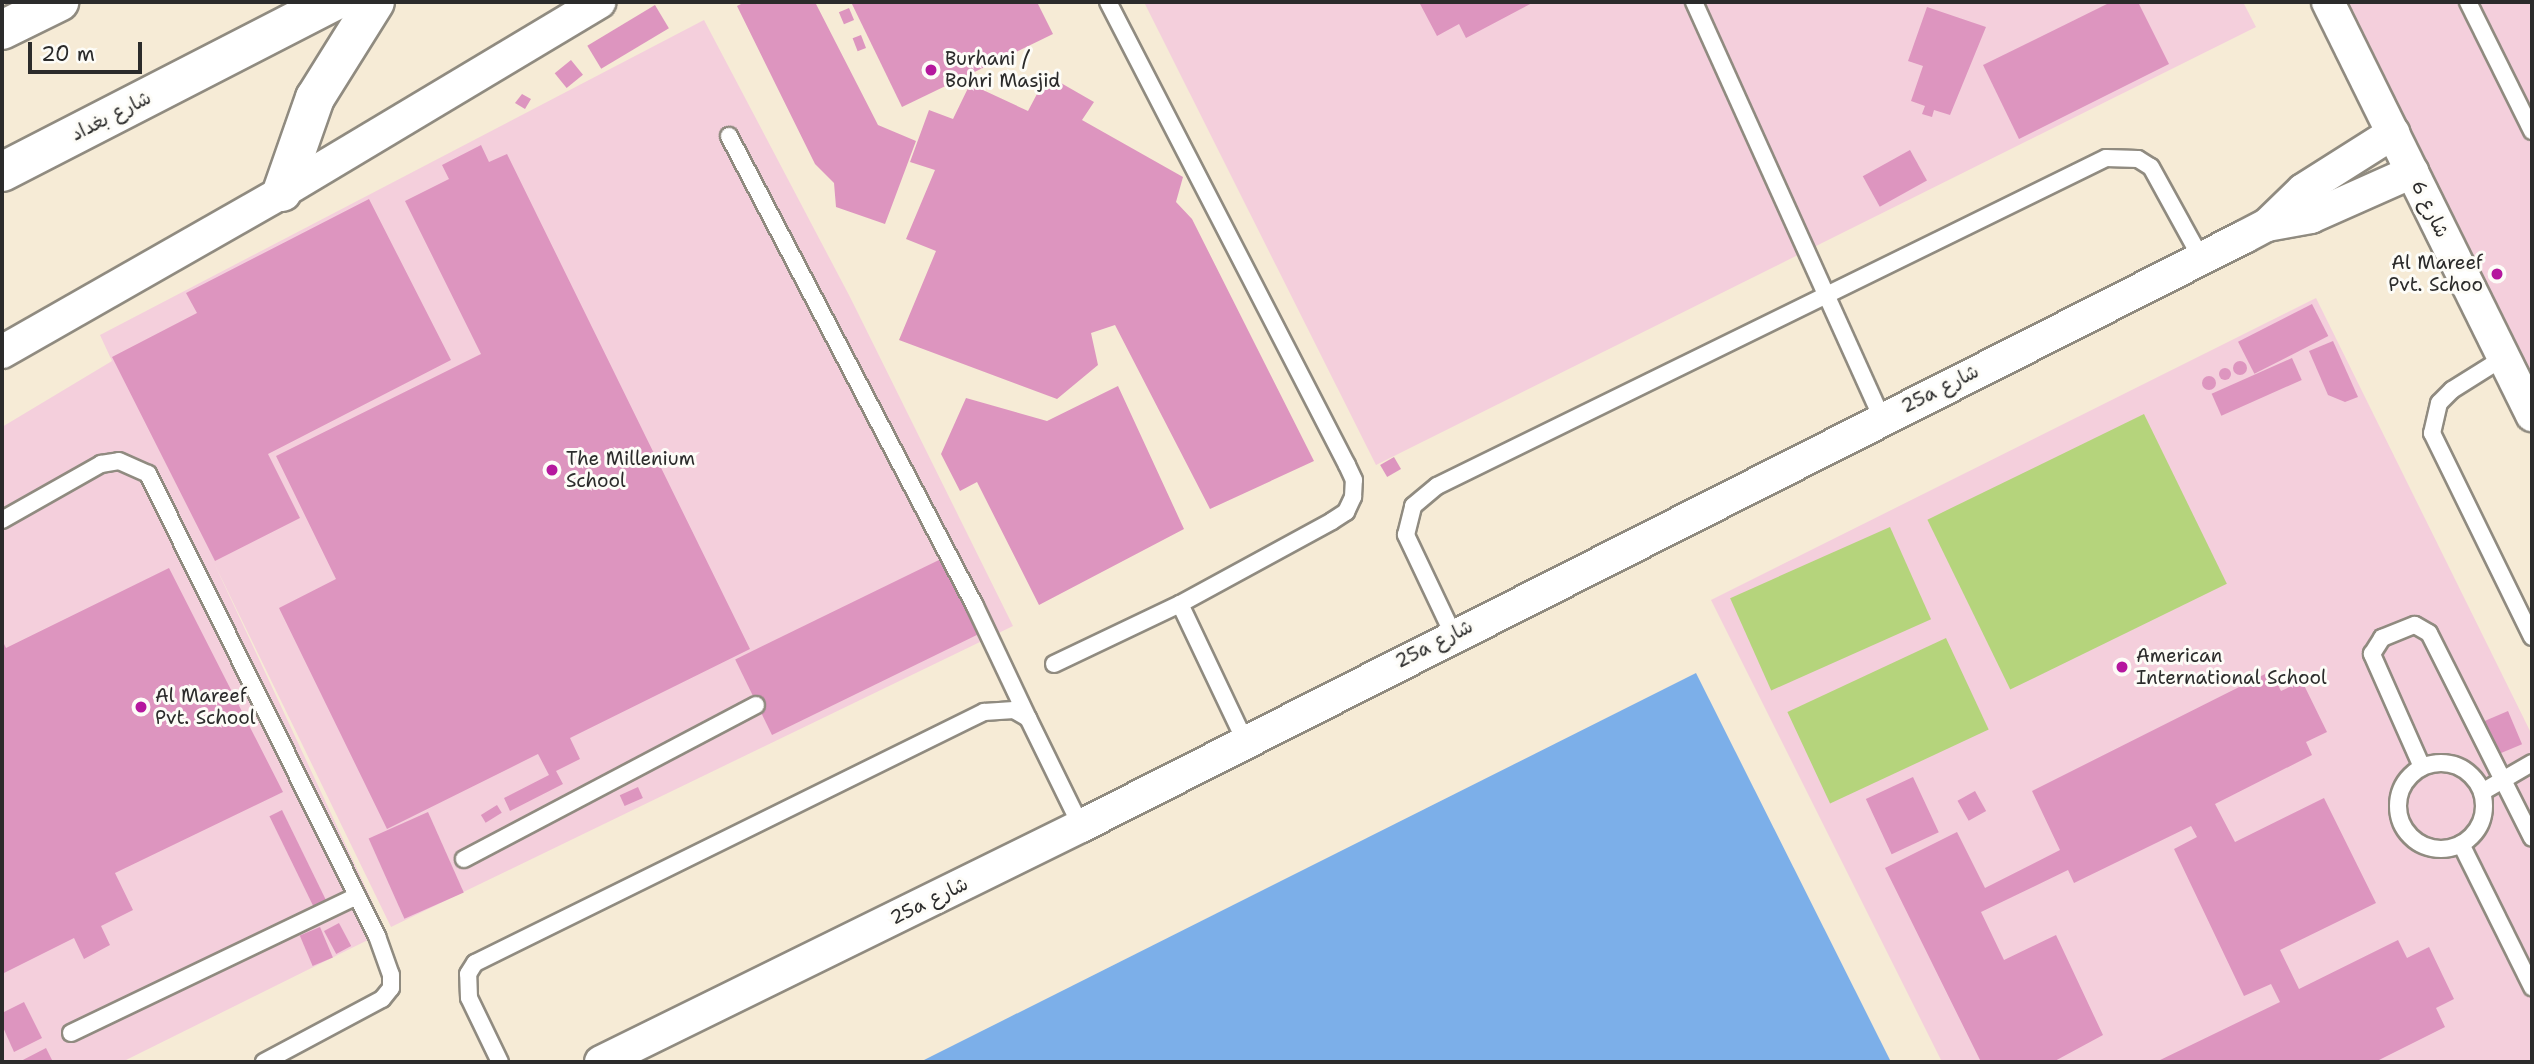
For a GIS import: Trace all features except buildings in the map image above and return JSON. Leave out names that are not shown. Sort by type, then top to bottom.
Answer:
[{"type":"main road","points":[[8,32],[59,2]]},
{"type":"main road","name":"شارع بغداد","points":[[2,172],[333,2]]},
{"type":"main road","points":[[282,192],[315,97],[375,2]]},
{"type":"street","points":[[2,352],[282,192],[600,2]]},
{"type":"street","name":"شارع 6","points":[[2328,2],[2532,415]]},
{"type":"street","name":"25a شارع","points":[[2267,225],[2302,190],[2393,134]]},
{"type":"street","name":"25a شارع","points":[[601,1062],[1081,826],[1454,634],[2267,225],[2311,217],[2412,172]]},
{"type":"lane","points":[[1054,664],[1180,604],[1346,512],[1353,497],[1354,480],[1108,2]]},
{"type":"lane","points":[[1694,2],[1882,419]]},
{"type":"lane","points":[[2468,2],[2532,131]]},
{"type":"lane","points":[[729,136],[1081,826]]},
{"type":"lane","points":[[1454,634],[1406,534],[1413,506],[1423,494],[2106,158],[2122,156],[2138,159],[2161,179],[2201,258]]},
{"type":"lane","points":[[2504,358],[2452,390],[2439,403],[2432,433],[2532,637]]},
{"type":"lane","points":[[2,520],[101,464],[119,461],[148,474],[357,896],[389,963],[390,988],[369,1009],[264,1062]]},
{"type":"lane","points":[[1180,604],[1246,743]]},
{"type":"lane","points":[[2422,767],[2372,654],[2382,638],[2414,625],[2429,633],[2532,838]]},
{"type":"lane","points":[[464,859],[756,705]]},
{"type":"lane","points":[[500,1062],[469,998],[468,974],[475,963],[984,712],[1014,710],[1028,718]]},
{"type":"lane","points":[[2482,792],[2532,763]]},
{"type":"lane","points":[[2451,764],[2464,769],[2482,792],[2481,822],[2461,844],[2427,848],[2412,839],[2402,826],[2398,809],[2400,792],[2422,767],[2451,764]]},
{"type":"lane","points":[[2461,844],[2532,987]]},
{"type":"lane","points":[[71,1032],[357,896]]},
{"type":"shaded area","points":[[1144,2],[2243,2],[2256,27],[1376,465]]},
{"type":"shaded area","name":"Al Mareef Pvt. Schoo","points":[[2326,2],[2532,2],[2532,415]]},
{"type":"shaded area","name":"The Millenium School","points":[[704,20],[850,297],[1013,626],[391,927],[214,563],[386,931],[122,1062],[2,1062],[2,427],[112,361],[100,335]]},
{"type":"shaded area","name":"American International School","points":[[2316,298],[2532,735],[2532,1062],[1942,1062],[1711,600]]},
{"type":"green space","points":[[2144,414],[2227,584],[2010,690],[1927,520]]},
{"type":"green space","points":[[1890,527],[1931,619],[1771,690],[1730,598]]},
{"type":"green space","points":[[1946,638],[1989,730],[1830,803],[1787,712]]},
{"type":"water","points":[[1696,673],[1891,1062],[920,1062]]},
{"type":"place","name":"Burhani / Bohri Masjid","points":[[931,70]]},
{"type":"place","name":"Al Mareef Pvt. Schoo","points":[[2497,274]]},
{"type":"place","name":"The Millenium School","points":[[552,470]]},
{"type":"place","name":"American International School","points":[[2122,667]]},
{"type":"place","name":"Al Mareef Pvt. School","points":[[141,707]]}]
